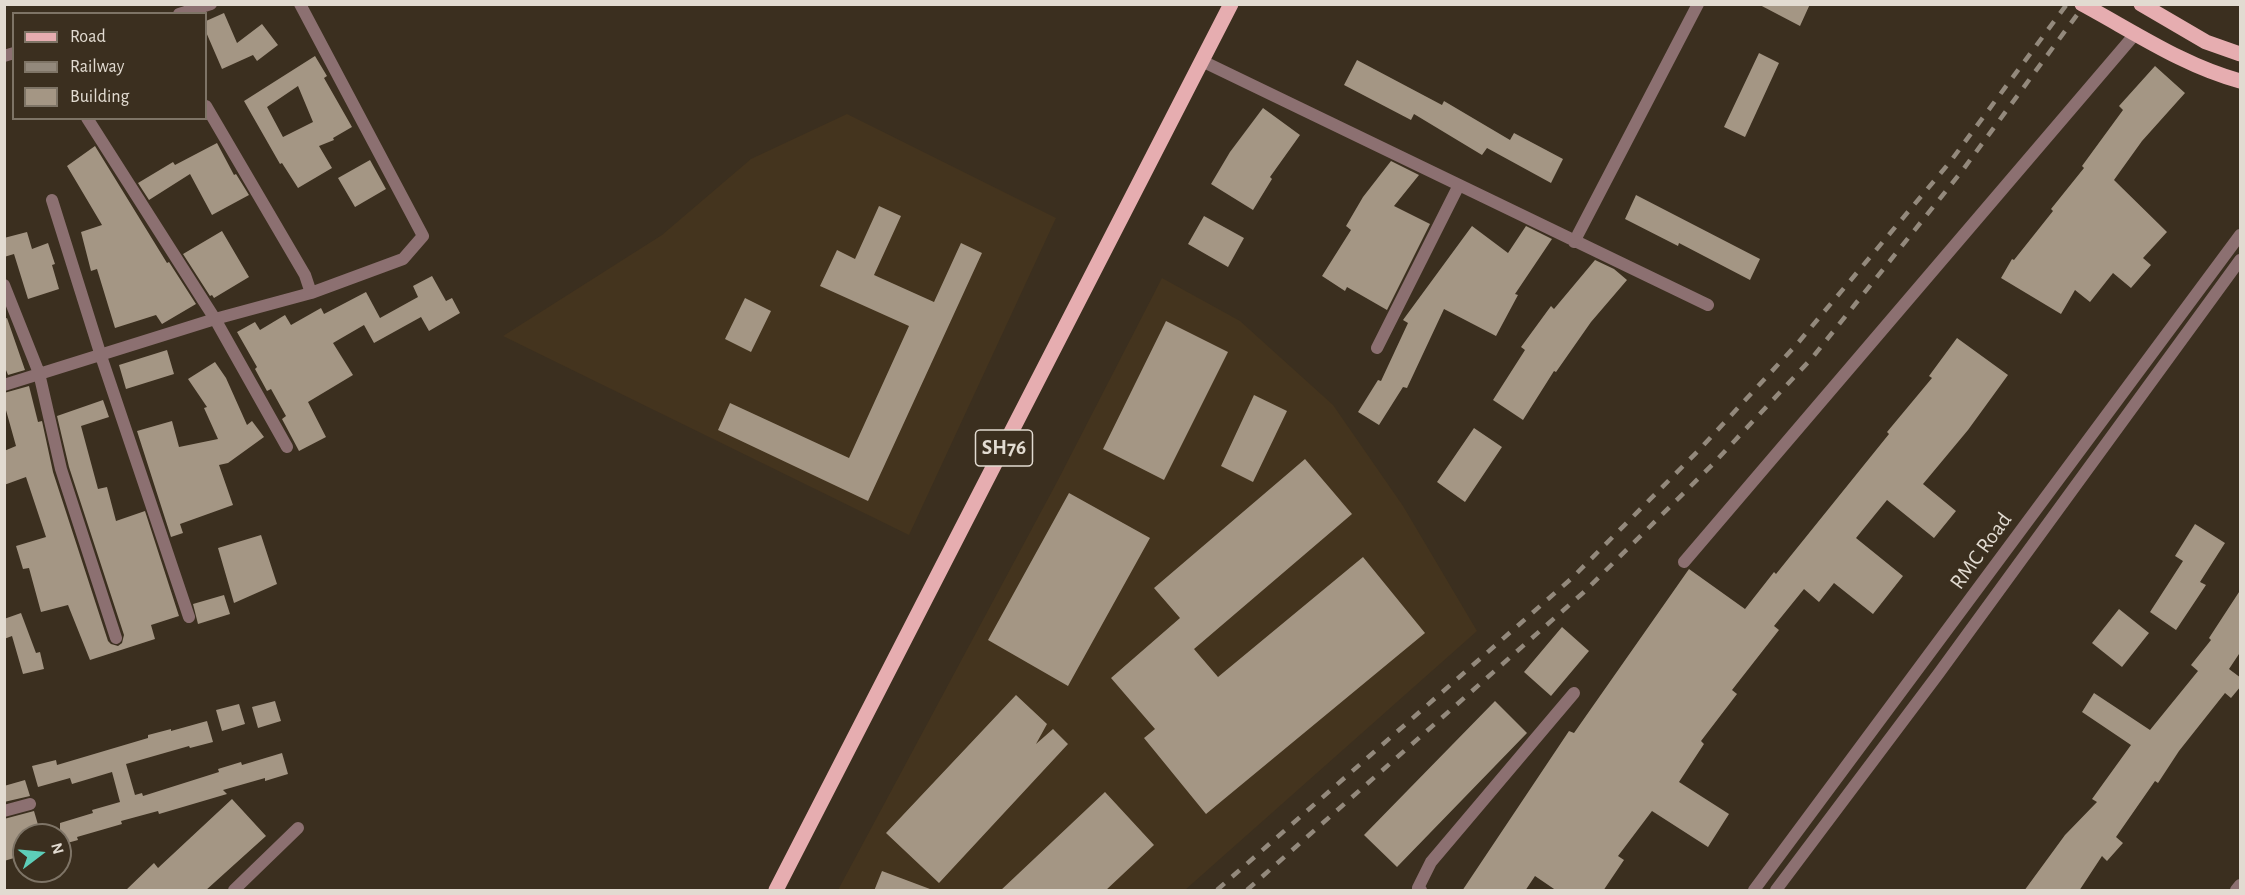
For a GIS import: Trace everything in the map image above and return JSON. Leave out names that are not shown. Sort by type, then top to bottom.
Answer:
[{"type":"main road","name":"SH76","points":[[776,891],[1231,4]]},
{"type":"main road","points":[[2082,4],[2182,59],[2218,75],[2241,81]]},
{"type":"main road","points":[[2141,4],[2206,42],[2241,54]]},
{"type":"street","points":[[185,12],[211,4]]},
{"type":"street","points":[[4,385],[214,319],[311,293],[403,260],[423,236],[300,4]]},
{"type":"street","points":[[1574,242],[1698,4]]},
{"type":"street","points":[[1684,562],[2136,33]]},
{"type":"street","points":[[1202,62],[1708,305]]},
{"type":"street","points":[[207,108],[305,275],[311,293]]},
{"type":"street","points":[[88,120],[214,319],[287,447]]},
{"type":"street","points":[[1377,348],[1459,185]]},
{"type":"street","points":[[52,200],[101,356],[189,616]]},
{"type":"street","name":"RMC Road","points":[[1754,891],[2241,235]]},
{"type":"street","name":"RMC Road","points":[[1776,891],[2239,267]]},
{"type":"street","points":[[4,285],[39,373],[61,468],[116,638]]},
{"type":"street","points":[[1421,891],[1418,888],[1431,862],[1574,693]]},
{"type":"street","points":[[4,811],[30,804]]},
{"type":"street","points":[[234,891],[297,828]]},
{"type":"street","points":[[2236,891],[2241,885]]},
{"type":"shaded area","points":[[847,114],[1056,218],[909,535],[503,336],[662,235],[751,159]]},
{"type":"shaded area","points":[[1162,278],[1240,321],[1333,405],[1403,506],[1477,631],[1185,890],[838,890],[1057,482]]},
{"type":"building","points":[[1758,4],[1810,4],[1800,26]]},
{"type":"building","points":[[224,13],[237,43],[262,24],[278,45],[257,61],[253,55],[222,69],[207,34],[207,21]]},
{"type":"building","points":[[1759,53],[1779,63],[1745,137],[1724,127]]},
{"type":"building","points":[[315,56],[327,76],[324,78],[352,127],[333,138],[334,140],[319,146],[332,168],[298,188],[282,163],[280,164],[244,101]],"holes":[[[298,86],[313,122],[283,137],[267,107]]]},
{"type":"building","points":[[1357,60],[1442,105],[1444,101],[1510,140],[1514,133],[1563,159],[1551,183],[1487,148],[1482,155],[1414,114],[1411,120],[1344,85]]},
{"type":"building","points":[[2155,66],[2185,93],[2142,141],[2114,180],[2167,232],[2143,258],[2151,265],[2131,288],[2113,273],[2090,302],[2075,290],[2061,314],[2001,278],[2012,259],[2014,260],[2053,211],[2051,209],[2084,168],[2082,166],[2123,110],[2119,106]]},
{"type":"building","points":[[1263,108],[1300,135],[1270,177],[1272,179],[1253,210],[1211,184],[1230,152]]},
{"type":"building","points":[[217,143],[234,175],[236,174],[249,195],[212,215],[190,174],[149,200],[138,183],[173,162],[175,165]]},
{"type":"building","points":[[95,146],[167,263],[169,262],[196,304],[162,324],[156,315],[115,328],[97,269],[91,271],[81,232],[102,225],[67,166]]},
{"type":"building","points":[[370,160],[386,189],[355,207],[338,178]]},
{"type":"building","points":[[1391,161],[1419,175],[1394,206],[1430,224],[1387,310],[1347,287],[1345,291],[1322,276],[1351,230],[1346,226],[1363,197]]},
{"type":"building","points":[[1636,195],[1760,259],[1750,280],[1679,243],[1678,246],[1625,219]]},
{"type":"building","points":[[879,206],[901,216],[874,275],[934,302],[961,243],[982,253],[868,501],[718,430],[730,403],[849,458],[909,326],[820,286],[837,250],[855,259]]},
{"type":"building","points":[[1204,216],[1244,238],[1228,267],[1188,244]]},
{"type":"building","points":[[1472,226],[1508,253],[1526,226],[1552,239],[1515,294],[1518,295],[1496,336],[1444,309],[1407,388],[1403,387],[1379,425],[1358,412],[1378,380],[1381,381],[1408,323],[1403,320]]},
{"type":"building","points":[[222,231],[249,277],[214,298],[210,296],[183,254]]},
{"type":"building","points":[[27,232],[32,249],[48,243],[55,264],[52,265],[59,289],[28,299],[14,254],[4,257],[4,238]]},
{"type":"building","points":[[1595,260],[1614,269],[1627,280],[1591,322],[1556,372],[1554,371],[1523,420],[1493,400],[1525,350],[1521,347],[1551,306],[1554,309]]},
{"type":"building","points":[[432,276],[446,301],[452,298],[460,313],[429,331],[421,317],[374,343],[364,325],[333,343],[353,375],[308,402],[326,437],[299,451],[282,419],[286,416],[271,389],[267,391],[255,369],[257,367],[237,332],[255,322],[260,330],[285,315],[291,325],[321,308],[324,314],[366,292],[380,318],[418,297],[413,286]]},
{"type":"building","points":[[745,298],[771,311],[751,352],[725,339]]},
{"type":"building","points":[[7,318],[25,370],[8,375],[4,365],[4,319]]},
{"type":"building","points":[[1166,321],[1228,352],[1164,480],[1103,449]]},
{"type":"building","points":[[1957,338],[2008,375],[1968,430],[1923,484],[1956,511],[1934,538],[1887,500],[1856,538],[1903,576],[1873,614],[1834,583],[1819,602],[1804,589],[1774,626],[1779,630],[1732,690],[1737,694],[1701,741],[1704,744],[1679,782],[1729,814],[1708,847],[1652,811],[1618,856],[1624,860],[1603,891],[1557,891],[1535,876],[1525,891],[1462,891],[1569,731],[1574,733],[1689,569],[1745,609],[1889,434],[1887,432],[1932,378],[1929,376]]},
{"type":"building","points":[[167,350],[174,374],[126,389],[119,365]]},
{"type":"building","points":[[215,362],[226,378],[247,425],[252,421],[264,437],[228,463],[219,465],[233,505],[180,524],[183,533],[171,537],[137,431],[172,421],[179,447],[218,439],[204,408],[207,407],[188,379]]},
{"type":"building","points":[[29,386],[38,422],[42,421],[53,472],[108,641],[118,646],[122,643],[124,635],[69,467],[57,416],[103,400],[109,417],[81,426],[98,489],[107,487],[116,521],[145,511],[179,616],[151,625],[155,639],[90,660],[68,605],[41,612],[29,568],[23,569],[16,546],[46,537],[26,477],[4,485],[4,451],[16,446],[4,403],[4,393]]},
{"type":"building","points":[[1254,395],[1287,411],[1253,482],[1221,466]]},
{"type":"building","points":[[1474,428],[1502,447],[1465,502],[1437,482]]},
{"type":"building","points":[[1305,459],[1352,514],[1194,649],[1218,677],[1363,557],[1425,633],[1206,814],[1144,738],[1155,729],[1111,678],[1180,618],[1154,588]]},
{"type":"building","points":[[1069,493],[1150,538],[1068,686],[988,640]]},
{"type":"building","points":[[2195,524],[2225,543],[2200,582],[2206,585],[2176,630],[2150,612],[2183,561],[2175,556]]},
{"type":"building","points":[[261,535],[277,584],[234,603],[218,548]]},
{"type":"building","points":[[2241,589],[2241,651],[2229,669],[2241,678],[2241,686],[2231,698],[2225,693],[2179,751],[2158,783],[2155,781],[2116,837],[2123,843],[2107,861],[2102,856],[2079,891],[2024,891],[2065,835],[2097,802],[2092,799],[2131,745],[2082,712],[2094,693],[2150,730],[2198,671],[2191,665],[2211,640],[2209,638]]},
{"type":"building","points":[[224,595],[230,614],[198,624],[193,604]]},
{"type":"building","points":[[2119,609],[2149,633],[2122,667],[2092,643]]},
{"type":"building","points":[[21,613],[36,653],[40,652],[44,669],[23,674],[12,636],[4,639],[4,619]]},
{"type":"building","points":[[1562,627],[1589,651],[1551,696],[1524,672]]},
{"type":"building","points":[[1016,695],[1047,724],[1036,744],[1053,729],[1068,744],[939,883],[886,833]]},
{"type":"building","points":[[275,701],[281,721],[258,728],[252,707]]},
{"type":"building","points":[[1495,701],[1527,733],[1397,867],[1364,835]]},
{"type":"building","points":[[239,704],[245,724],[222,731],[216,710]]},
{"type":"building","points":[[207,721],[213,742],[190,748],[189,746],[126,764],[135,795],[142,793],[143,796],[219,772],[218,769],[241,762],[242,765],[282,753],[288,774],[223,790],[227,794],[159,814],[158,811],[121,821],[122,824],[77,837],[78,840],[72,842],[72,823],[60,823],[120,802],[112,772],[72,784],[70,778],[38,787],[32,766],[56,760],[57,765],[148,738],[148,735],[171,729],[171,731]]},
{"type":"building","points":[[25,780],[30,796],[4,802],[4,786]]},
{"type":"building","points":[[1105,792],[1154,845],[1105,891],[1000,891]]},
{"type":"building","points":[[232,799],[266,836],[205,891],[125,891],[154,863],[158,868]]},
{"type":"building","points":[[34,811],[38,823],[12,823],[12,859],[4,861],[4,819]]},
{"type":"building","points":[[882,871],[930,889],[930,891],[874,891]]},
{"type":"railway","points":[[1217,890],[1572,578],[1699,450],[1797,344],[1950,162],[2067,4]]},
{"type":"railway","points":[[1247,890],[1584,592],[1712,465],[1812,358],[1962,171],[2085,4]]}]
